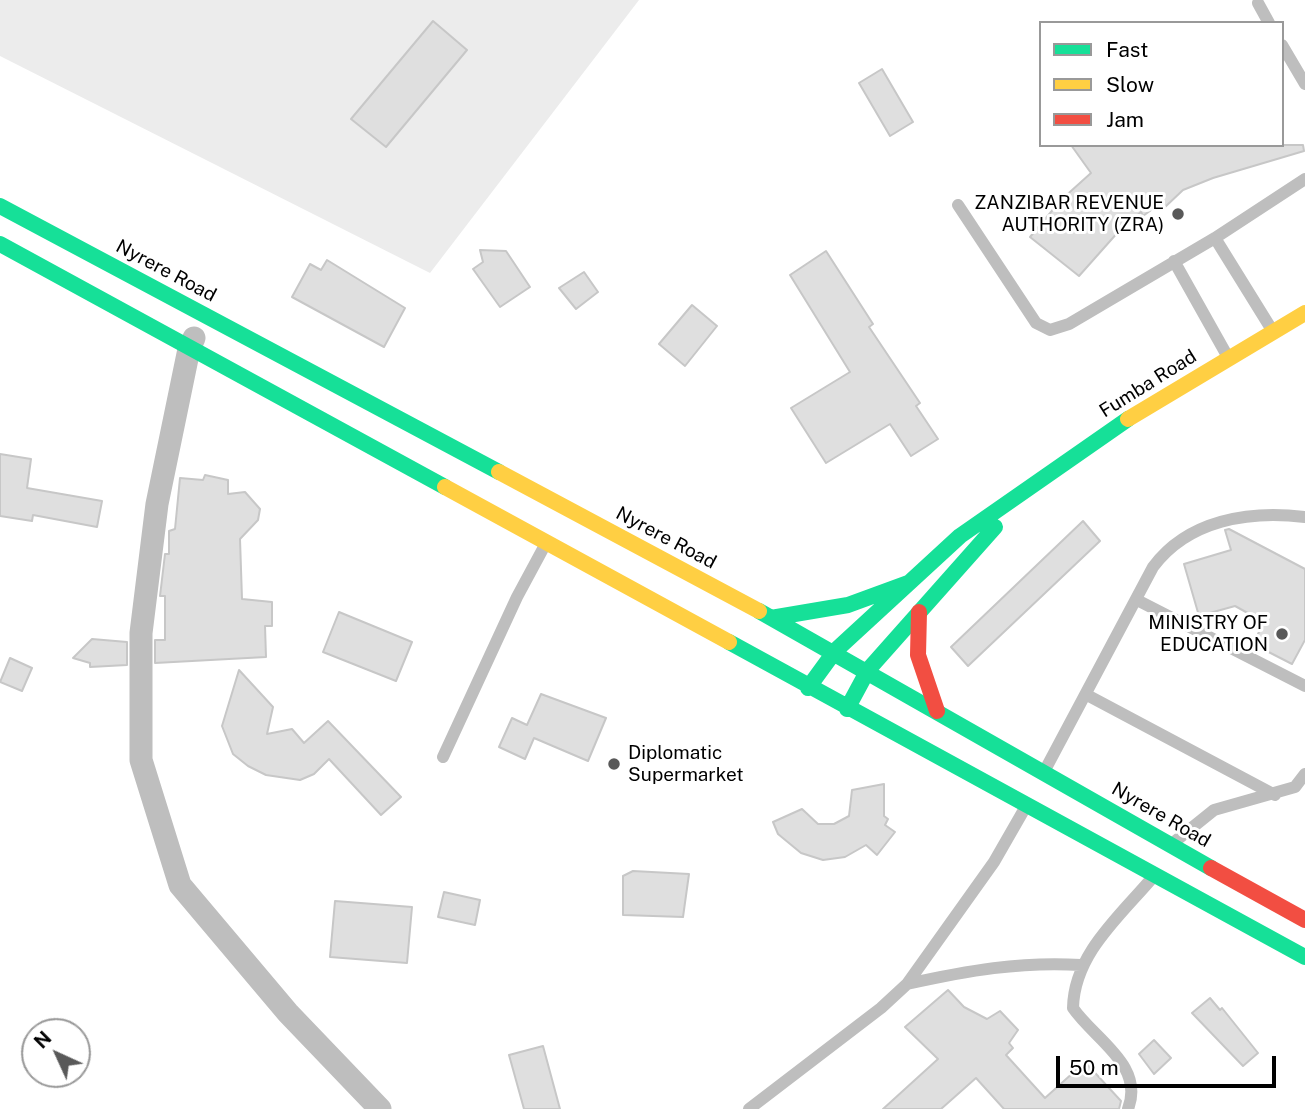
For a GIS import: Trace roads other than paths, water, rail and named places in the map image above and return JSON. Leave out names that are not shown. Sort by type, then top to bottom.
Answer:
[{"type":"main road","name":"Nyrere Road","points":[[0,206],[835,651],[937,711],[1035,789],[1162,861],[1305,920]]},
{"type":"main road","name":"Nyrere Road","points":[[4,254],[189,349],[847,709],[1035,789],[1162,861],[1305,957]]},
{"type":"main road","name":"Fumba Road","points":[[808,688],[835,651],[960,536],[1126,420],[1305,313]]},
{"type":"main road","name":"Fumba Road","points":[[847,709],[868,670],[976,552],[1018,497]]},
{"type":"main road","points":[[771,618],[848,606],[908,583]]},
{"type":"main road","points":[[919,612],[918,655],[937,711]]},
{"type":"street","points":[[205,317],[189,349],[157,504],[141,633],[141,760],[180,885],[288,1013],[380,1109]]},
{"type":"lane","points":[[1258,3],[1268,21]]},
{"type":"lane","points":[[1284,48],[1305,84]]},
{"type":"lane","points":[[958,205],[1036,323],[1050,330],[1069,324],[1215,238],[1305,179]]},
{"type":"lane","points":[[1215,238],[1273,332]]},
{"type":"lane","points":[[1174,261],[1229,359]]},
{"type":"lane","points":[[749,1109],[866,1020],[907,984],[994,862],[1087,695],[1153,568],[1166,551],[1187,535],[1246,516],[1272,514],[1305,517]]},
{"type":"lane","points":[[443,757],[517,597],[545,544]]},
{"type":"lane","points":[[1138,600],[1305,686]]},
{"type":"lane","points":[[1087,695],[1275,795]]},
{"type":"lane","points":[[1128,1109],[1133,1096],[1128,1072],[1119,1058],[1073,1008],[1073,990],[1081,965],[1162,861],[1214,810],[1275,795],[1300,785],[1305,774]]},
{"type":"lane","points":[[907,984],[983,967],[1050,963],[1081,965]]},
{"type":"place","name":"ZANZIBAR REVENUE AUTHORITY (ZRA)","points":[[1178,214]]},
{"type":"place","name":"MINISTRY OF EDUCATION","points":[[1282,634]]},
{"type":"place","name":"Diplomatic Supermarket","points":[[614,764]]}]
